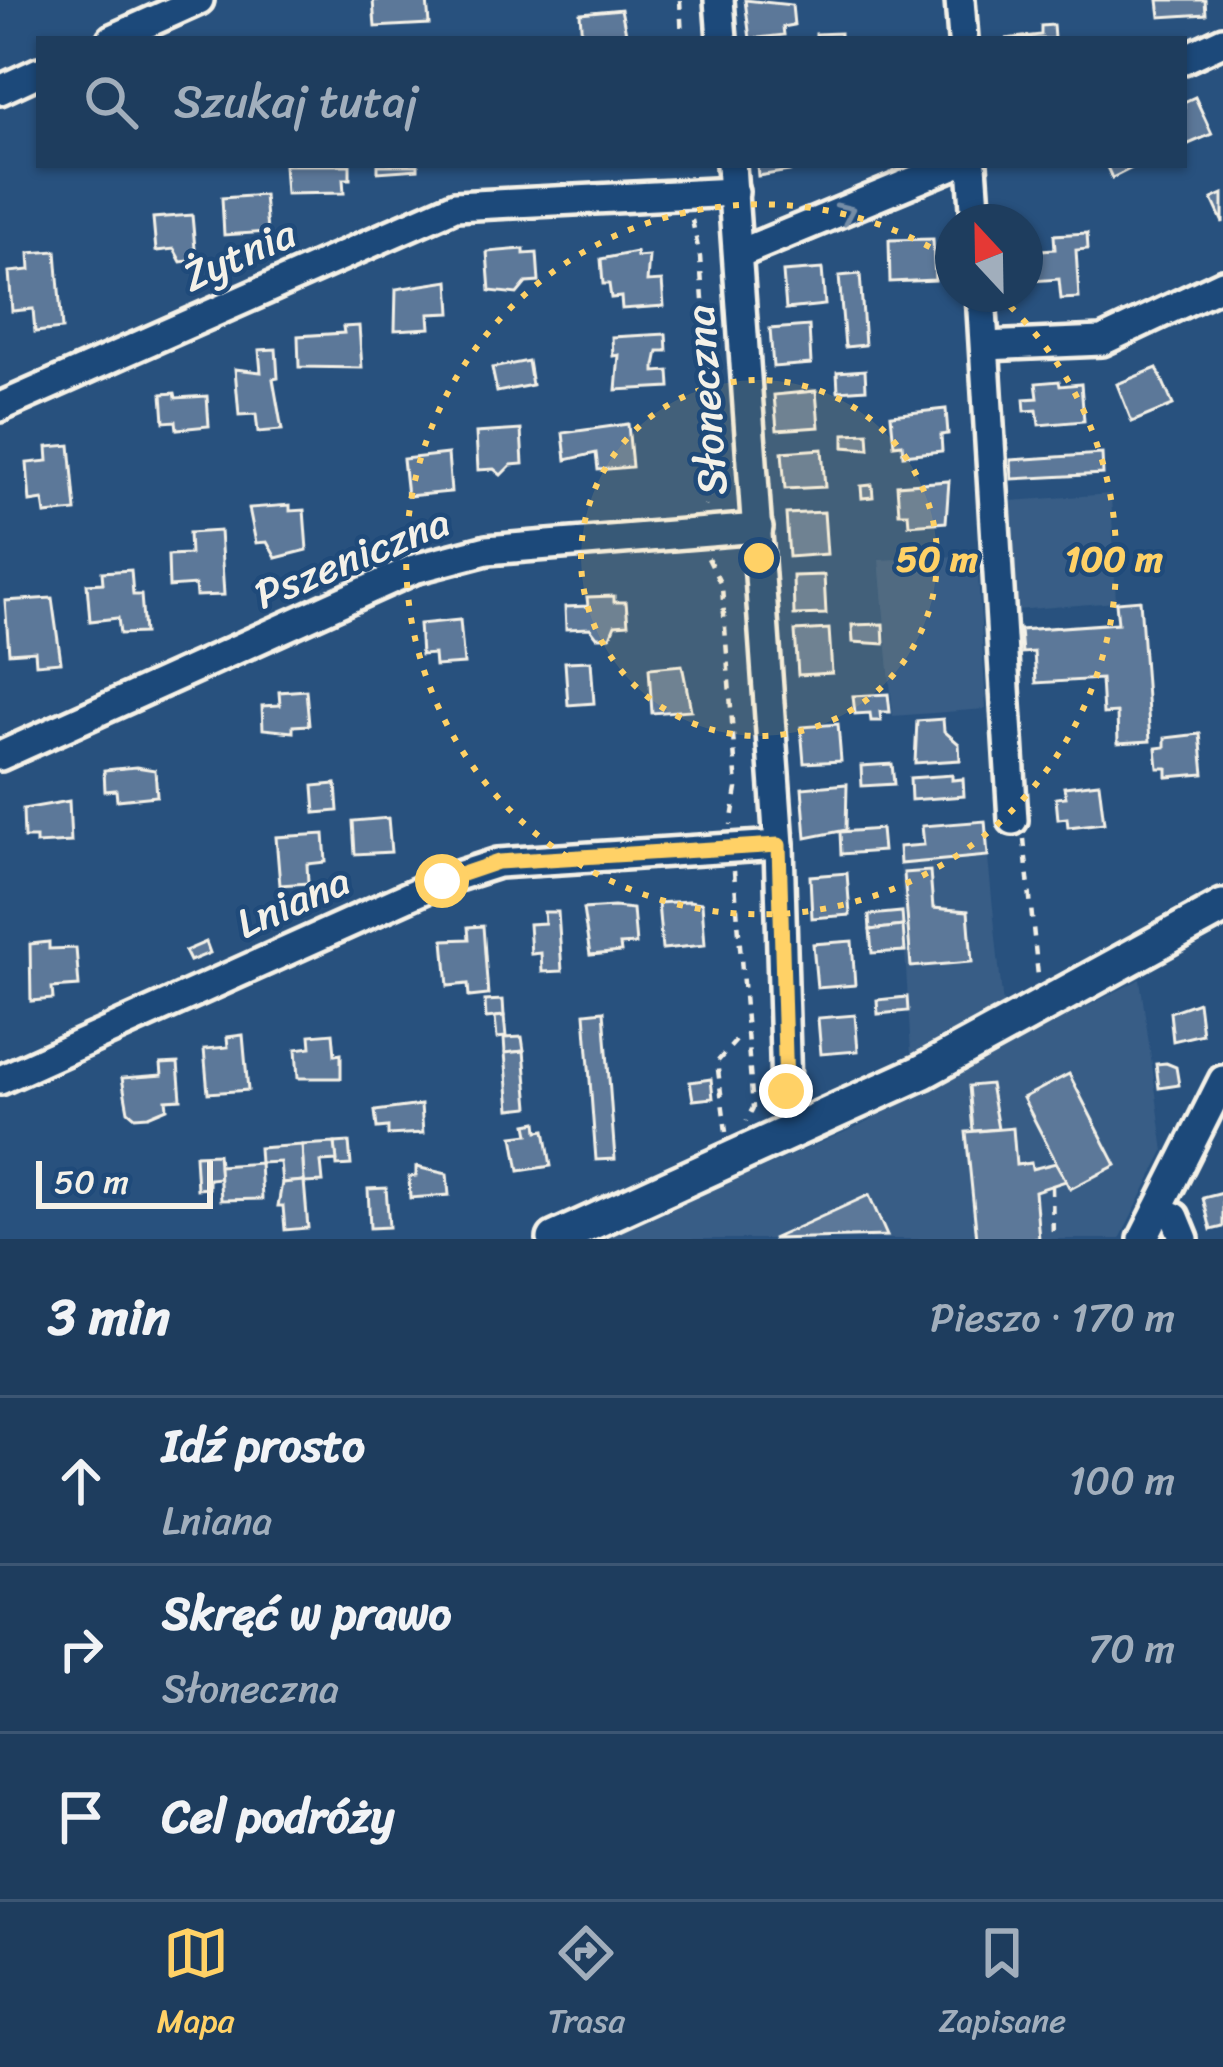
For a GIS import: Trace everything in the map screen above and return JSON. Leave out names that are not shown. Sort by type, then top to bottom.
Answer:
[{"type":"street","points":[[119,36],[199,0]]},
{"type":"street","points":[[719,0],[722,36]]},
{"type":"street","points":[[960,0],[963,36]]},
{"type":"street","points":[[1187,58],[1223,41]]},
{"type":"street","points":[[0,90],[36,73]]},
{"type":"street","points":[[738,254],[946,168]]},
{"type":"street","points":[[972,168],[975,204]]},
{"type":"street","name":"Słoneczna","points":[[732,178],[779,845],[785,1066],[796,1131]]},
{"type":"street","name":"Żytnia","points":[[0,407],[455,206],[732,178]]},
{"type":"street","points":[[985,346],[1102,341],[1223,284]]},
{"type":"street","points":[[983,312],[1013,820]]},
{"type":"street","name":"Pszeniczna","points":[[0,756],[414,569],[487,550],[758,528]]},
{"type":"street","name":"Lniana","points":[[0,1080],[442,881],[498,862],[779,845]]},
{"type":"street","points":[[555,1239],[796,1131],[1000,1032],[1223,907]]},
{"type":"street","points":[[1143,1239],[1223,1080]]},
{"type":"street","points":[[1158,1210],[1175,1217],[1184,1239]]},
{"type":"path","points":[[680,0],[682,36]]},
{"type":"path","points":[[687,204],[700,257],[715,472],[704,522]]},
{"type":"path","points":[[705,544],[722,587],[737,788],[729,836]]},
{"type":"path","points":[[1013,820],[1027,844],[1040,994]]},
{"type":"path","points":[[730,857],[740,892],[753,1108],[727,1144],[717,1062],[742,1034]]},
{"type":"path","points":[[1052,1186],[1053,1239]]},
{"type":"shaded area","points":[[1111,494],[1116,602],[1016,610],[1010,501]]},
{"type":"shaded area","points":[[977,555],[986,709],[893,716],[879,560]]},
{"type":"shaded area","points":[[986,839],[1003,1006],[911,1054],[899,847]]},
{"type":"shaded area","points":[[1140,979],[1164,1151],[1120,1239],[601,1239],[856,1127]]},
{"type":"building","points":[[373,0],[427,0],[429,24],[375,27]]},
{"type":"building","points":[[745,0],[792,5],[794,25],[783,27],[784,35],[750,36]]},
{"type":"building","points":[[1158,0],[1205,0],[1206,14],[1160,17]]},
{"type":"building","points":[[621,9],[627,36],[582,36],[580,13]]},
{"type":"building","points":[[1053,25],[1054,36],[1032,36],[1041,35],[1041,26]]},
{"type":"building","points":[[1195,97],[1212,134],[1187,145],[1187,101]]},
{"type":"building","points":[[284,168],[350,168],[350,179],[343,179],[344,193],[286,194]]},
{"type":"building","points":[[378,168],[418,168],[418,169],[378,172]]},
{"type":"building","points":[[757,168],[808,168],[758,176]]},
{"type":"building","points":[[1107,168],[1132,168],[1112,178]]},
{"type":"building","points":[[1223,194],[1223,223],[1212,199]]},
{"type":"building","points":[[264,195],[267,232],[224,235],[222,198]]},
{"type":"building","points":[[192,215],[196,260],[181,262],[174,249],[156,251],[153,218]]},
{"type":"building","points":[[1087,233],[1088,249],[1076,250],[1079,298],[1061,299],[1059,279],[1043,280],[1043,250],[1055,249],[1054,235]]},
{"type":"building","points":[[933,239],[935,280],[890,282],[889,240]]},
{"type":"building","points":[[524,249],[524,254],[537,253],[539,282],[526,283],[517,294],[490,291],[487,252]]},
{"type":"building","points":[[56,251],[62,329],[35,332],[33,309],[12,311],[9,272],[30,270],[29,253]]},
{"type":"building","points":[[636,252],[637,257],[649,256],[647,282],[662,281],[664,306],[622,309],[621,297],[611,298],[609,284],[603,284],[601,259]]},
{"type":"building","points":[[822,269],[825,305],[786,309],[783,272]]},
{"type":"building","points":[[860,274],[865,345],[845,347],[839,276]]},
{"type":"building","points":[[449,281],[451,313],[429,314],[430,328],[395,330],[396,289]]},
{"type":"building","points":[[359,326],[362,368],[299,367],[298,336],[344,333],[343,327]]},
{"type":"building","points":[[809,326],[811,364],[773,367],[770,329]]},
{"type":"building","points":[[666,334],[667,351],[658,351],[655,372],[669,371],[670,387],[616,390],[619,355],[613,356],[612,337]]},
{"type":"building","points":[[276,349],[278,378],[273,379],[282,430],[258,432],[256,414],[239,415],[235,369],[261,372],[259,350]]},
{"type":"building","points":[[528,361],[532,385],[497,392],[492,368]]},
{"type":"building","points":[[1157,368],[1173,405],[1132,422],[1117,384]]},
{"type":"building","points":[[865,370],[866,389],[838,391],[837,372]]},
{"type":"building","points":[[1059,381],[1060,386],[1081,384],[1084,421],[1039,425],[1037,410],[1025,411],[1024,399],[1038,398],[1036,383]]},
{"type":"building","points":[[816,391],[819,427],[777,430],[774,395]]},
{"type":"building","points":[[175,393],[176,398],[207,396],[209,426],[177,429],[176,421],[164,422],[162,394]]},
{"type":"building","points":[[946,409],[948,434],[941,435],[942,451],[903,455],[902,444],[894,445],[891,415]]},
{"type":"building","points":[[628,424],[632,467],[598,470],[596,453],[566,460],[563,433]]},
{"type":"building","points":[[521,430],[523,464],[511,465],[501,475],[494,469],[478,470],[476,433]]},
{"type":"building","points":[[868,433],[869,449],[844,447],[844,434]]},
{"type":"building","points":[[70,445],[76,511],[45,514],[43,500],[30,502],[27,463],[48,461],[47,447]]},
{"type":"building","points":[[822,449],[825,487],[785,489],[782,452]]},
{"type":"building","points":[[448,454],[451,492],[407,496],[403,459]]},
{"type":"building","points":[[1102,454],[1103,474],[1012,479],[1011,460]]},
{"type":"building","points":[[949,481],[946,522],[909,525],[908,513],[899,513],[897,485]]},
{"type":"building","points":[[872,485],[873,497],[862,498],[861,486]]},
{"type":"building","points":[[290,505],[290,511],[304,510],[307,550],[276,558],[267,542],[256,543],[249,508]]},
{"type":"building","points":[[824,512],[827,554],[789,557],[786,514]]},
{"type":"building","points":[[220,531],[224,595],[196,596],[195,585],[169,587],[168,555],[190,554],[189,533]]},
{"type":"building","points":[[131,570],[133,595],[141,595],[144,633],[120,634],[118,618],[90,621],[87,584],[103,583],[102,572]]},
{"type":"building","points":[[824,575],[826,614],[794,615],[793,576]]},
{"type":"building","points":[[614,596],[614,602],[626,602],[628,624],[615,625],[610,637],[597,637],[590,628],[566,629],[565,607],[588,606],[587,597]]},
{"type":"building","points":[[52,598],[61,662],[36,664],[35,651],[9,653],[5,601]]},
{"type":"building","points":[[1140,600],[1150,741],[1118,743],[1117,713],[1103,714],[1101,679],[1036,683],[1034,652],[1022,653],[1020,630],[1118,623],[1116,602]]},
{"type":"building","points":[[460,620],[464,664],[435,666],[434,654],[421,655],[419,624]]},
{"type":"building","points":[[883,624],[884,644],[853,642],[852,625]]},
{"type":"building","points":[[829,629],[832,673],[798,675],[795,631]]},
{"type":"building","points":[[591,661],[594,703],[568,705],[565,662]]},
{"type":"building","points":[[682,665],[691,710],[652,713],[649,668]]},
{"type":"building","points":[[306,690],[309,725],[293,726],[293,732],[263,729],[262,706],[280,705],[279,692]]},
{"type":"building","points":[[888,694],[890,712],[880,712],[881,721],[871,721],[870,713],[855,714],[853,696]]},
{"type":"building","points":[[943,719],[944,731],[959,744],[960,760],[915,763],[917,721]]},
{"type":"building","points":[[838,724],[841,761],[804,763],[801,727]]},
{"type":"building","points":[[1200,734],[1204,774],[1167,777],[1167,768],[1158,768],[1156,748],[1165,747],[1165,738]]},
{"type":"building","points":[[892,764],[894,784],[862,786],[861,766]]},
{"type":"building","points":[[104,770],[155,770],[157,796],[117,800],[116,790],[105,791]]},
{"type":"building","points":[[952,775],[952,780],[963,779],[964,796],[911,800],[910,778]]},
{"type":"building","points":[[1099,783],[1104,823],[1068,827],[1067,818],[1058,819],[1056,798],[1066,797],[1064,787]]},
{"type":"building","points":[[336,784],[338,811],[315,813],[313,786]]},
{"type":"building","points":[[847,784],[846,830],[806,838],[802,788]]},
{"type":"building","points":[[69,801],[71,842],[36,844],[36,838],[24,838],[23,809]]},
{"type":"building","points":[[388,818],[391,852],[355,854],[353,821]]},
{"type":"building","points":[[985,821],[988,856],[900,864],[899,847],[924,845],[922,826]]},
{"type":"building","points":[[881,829],[883,851],[841,854],[840,832]]},
{"type":"building","points":[[324,834],[326,862],[307,864],[308,883],[280,885],[276,837]]},
{"type":"building","points":[[930,871],[933,908],[968,911],[972,962],[911,967],[904,873]]},
{"type":"building","points":[[847,873],[850,915],[812,918],[810,876]]},
{"type":"building","points":[[658,903],[702,903],[705,945],[662,949]]},
{"type":"building","points":[[583,909],[633,909],[636,944],[620,945],[621,952],[590,955]]},
{"type":"building","points":[[544,912],[558,912],[562,971],[542,972],[541,953],[531,954],[529,924],[545,923]]},
{"type":"building","points":[[902,912],[903,926],[870,930],[869,915]]},
{"type":"building","points":[[483,926],[488,995],[469,997],[468,984],[448,986],[444,940],[469,939],[468,927]]},
{"type":"building","points":[[903,926],[905,951],[872,953],[870,930]]},
{"type":"building","points":[[852,941],[855,985],[817,988],[813,944]]},
{"type":"building","points":[[49,942],[49,949],[76,948],[79,986],[52,988],[53,999],[31,1001],[30,944]]},
{"type":"building","points":[[206,942],[210,953],[190,961],[185,951]]},
{"type":"building","points":[[907,997],[908,1011],[878,1014],[877,1000]]},
{"type":"building","points":[[503,1000],[504,1016],[486,1018],[485,1001]]},
{"type":"building","points":[[1198,1002],[1202,1034],[1173,1041],[1170,1012]]},
{"type":"building","points":[[604,1011],[615,1159],[596,1160],[585,1013]]},
{"type":"building","points":[[855,1015],[858,1051],[821,1054],[818,1018]]},
{"type":"building","points":[[504,1016],[506,1037],[497,1038],[495,1017]]},
{"type":"building","points":[[333,1033],[335,1055],[341,1054],[341,1078],[298,1078],[296,1049],[311,1047],[310,1035]]},
{"type":"building","points":[[243,1035],[248,1090],[208,1093],[204,1049],[228,1047],[227,1037]]},
{"type":"building","points":[[522,1037],[524,1051],[505,1053],[504,1038]]},
{"type":"building","points":[[524,1051],[529,1107],[510,1109],[505,1053]]},
{"type":"building","points":[[178,1063],[181,1099],[166,1100],[167,1108],[148,1116],[135,1117],[128,1111],[122,1078],[162,1075],[161,1064]]},
{"type":"building","points":[[1156,1064],[1176,1067],[1179,1085],[1159,1088]]},
{"type":"building","points":[[1069,1074],[1116,1165],[1070,1189],[1023,1098]]},
{"type":"building","points":[[711,1079],[713,1098],[693,1100],[690,1082]]},
{"type":"building","points":[[990,1084],[998,1129],[973,1131],[969,1086]]},
{"type":"building","points":[[421,1105],[423,1133],[388,1135],[388,1127],[377,1128],[375,1111]]},
{"type":"building","points":[[537,1122],[538,1131],[545,1130],[551,1166],[519,1171],[513,1136],[529,1134],[527,1124]]},
{"type":"building","points":[[1013,1128],[1016,1165],[1031,1163],[1032,1169],[1056,1163],[1066,1181],[1035,1191],[1039,1239],[977,1239],[966,1132]]},
{"type":"building","points":[[349,1142],[351,1165],[337,1166],[335,1143]]},
{"type":"building","points":[[335,1143],[337,1161],[321,1162],[323,1182],[304,1183],[302,1145]]},
{"type":"building","points":[[302,1145],[304,1181],[282,1183],[280,1162],[260,1163],[259,1148]]},
{"type":"building","points":[[218,1154],[220,1178],[209,1179],[209,1188],[197,1189],[195,1155]]},
{"type":"building","points":[[260,1163],[262,1199],[221,1200],[219,1166]]},
{"type":"building","points":[[416,1167],[447,1174],[449,1195],[410,1198],[409,1177],[416,1176]]},
{"type":"building","points":[[304,1181],[308,1228],[285,1230],[283,1206],[278,1206],[282,1183]]},
{"type":"building","points":[[386,1188],[389,1227],[370,1228],[368,1189]]},
{"type":"building","points":[[1223,1193],[1223,1227],[1211,1230],[1203,1198]]},
{"type":"building","points":[[869,1195],[887,1236],[772,1239],[801,1226]]},
{"type":"route","points":[[442,881],[498,862],[779,845],[786,1091]]}]
